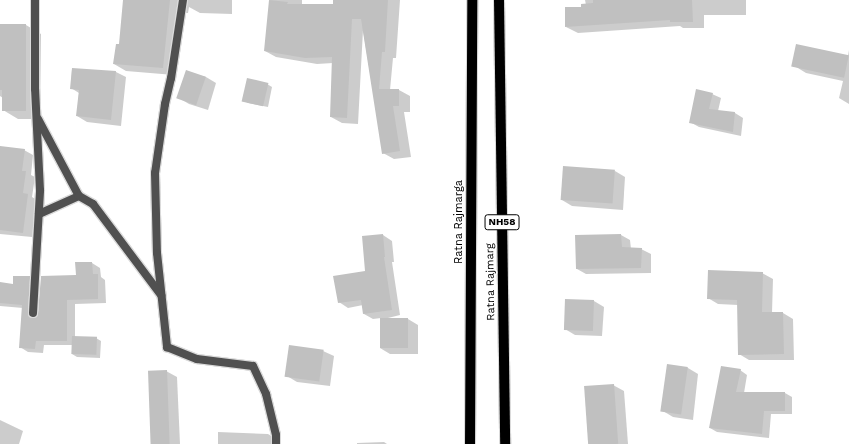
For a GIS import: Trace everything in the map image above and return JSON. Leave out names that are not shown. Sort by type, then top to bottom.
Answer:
[{"type":"main road","name":"Ratna Rajmarga","points":[[470,444],[472,0]]},
{"type":"main road","name":"Ratna Rajmarg","points":[[499,0],[505,444]]},
{"type":"street","points":[[33,313],[40,190],[36,116],[35,0]]},
{"type":"street","points":[[183,0],[155,173],[157,253],[167,346],[197,359],[252,366],[266,394],[276,435],[276,444]]},
{"type":"street","points":[[36,116],[79,196],[93,204],[162,296]]},
{"type":"street","points":[[39,214],[79,196]]},
{"type":"building","points":[[123,0],[170,0],[163,68],[113,64],[116,44],[119,44]]},
{"type":"building","points":[[269,0],[288,2],[287,4],[333,4],[333,0],[388,0],[385,52],[382,52],[379,89],[399,89],[399,106],[393,106],[400,151],[382,154],[361,19],[352,19],[347,118],[330,117],[332,57],[305,58],[264,51]]},
{"type":"building","points":[[593,0],[692,0],[693,22],[670,22],[670,20],[565,27],[565,7],[581,7],[581,4],[593,3]]},
{"type":"building","points":[[0,24],[26,24],[26,111],[2,111],[2,90],[0,90]]},
{"type":"building","points":[[796,44],[849,55],[844,78],[791,66]]},
{"type":"building","points":[[72,68],[116,71],[111,120],[76,116],[79,90],[70,89]]},
{"type":"building","points":[[186,70],[206,77],[196,105],[176,98]]},
{"type":"building","points":[[247,78],[268,83],[263,106],[242,101]]},
{"type":"building","points":[[696,89],[713,93],[709,109],[735,112],[733,132],[689,123]]},
{"type":"building","points":[[0,146],[25,149],[22,171],[26,171],[23,193],[28,194],[23,233],[0,230]]},
{"type":"building","points":[[563,166],[615,170],[613,204],[561,200]]},
{"type":"building","points":[[383,234],[384,257],[392,310],[363,314],[361,300],[338,303],[333,276],[365,271],[362,236]]},
{"type":"building","points":[[621,234],[622,247],[642,248],[641,268],[576,269],[575,235]]},
{"type":"building","points":[[75,262],[92,262],[93,274],[98,274],[98,299],[67,300],[67,341],[36,341],[35,349],[19,348],[22,305],[0,303],[0,282],[13,284],[13,276],[30,276],[28,313],[30,318],[35,318],[38,313],[41,276],[76,275]]},
{"type":"building","points":[[708,270],[763,272],[762,312],[783,312],[784,354],[738,355],[737,300],[707,299]]},
{"type":"building","points":[[565,299],[594,300],[593,331],[564,330]]},
{"type":"building","points":[[380,318],[408,318],[408,348],[380,348]]},
{"type":"building","points":[[72,336],[97,337],[96,355],[71,354]]},
{"type":"building","points":[[289,345],[324,350],[319,382],[285,377]]},
{"type":"building","points":[[667,364],[688,367],[681,414],[660,412]]},
{"type":"building","points":[[721,366],[741,369],[736,392],[785,392],[785,411],[764,411],[762,434],[709,428]]},
{"type":"building","points":[[167,370],[170,444],[151,444],[148,371]]},
{"type":"building","points":[[614,384],[618,444],[588,444],[584,386]]}]
